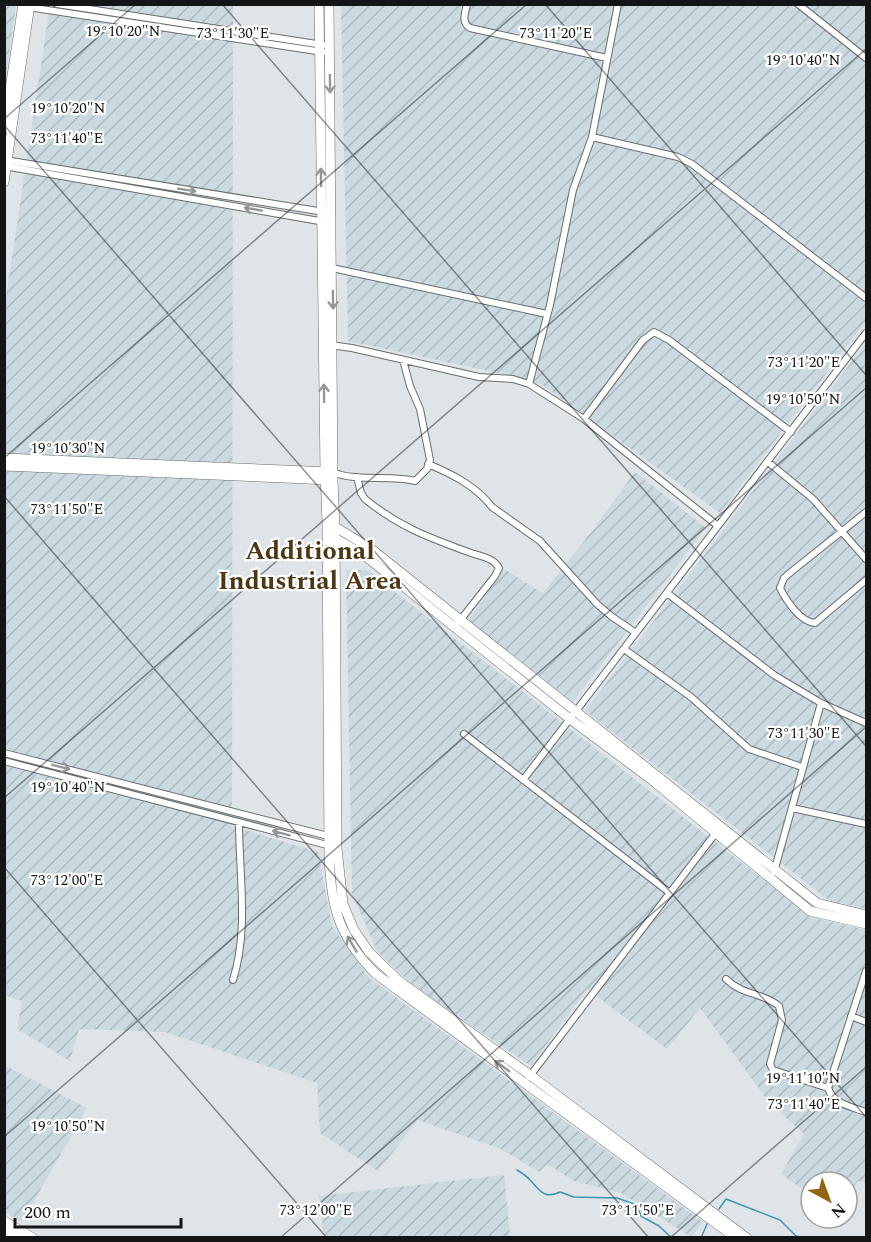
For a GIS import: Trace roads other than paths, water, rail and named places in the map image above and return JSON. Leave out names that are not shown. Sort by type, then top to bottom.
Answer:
[{"type":"street","points":[[57,4],[324,49]]},
{"type":"street","points":[[319,4],[324,49],[332,218],[328,344]]},
{"type":"street","points":[[329,4],[324,49],[321,216],[328,344],[331,476],[333,842],[330,887],[334,908],[352,946],[362,960],[394,989],[528,1079],[747,1238]]},
{"type":"street","points":[[467,4],[464,20],[470,28],[607,58]]},
{"type":"street","points":[[529,384],[548,314],[573,190],[592,137],[618,4]]},
{"type":"street","points":[[798,4],[867,58]]},
{"type":"street","points":[[26,6],[324,49]]},
{"type":"street","points":[[4,128],[26,6]]},
{"type":"street","points":[[4,182],[26,6]]},
{"type":"street","points":[[592,137],[678,157],[692,164],[867,298]]},
{"type":"street","points":[[6,163],[332,218]]},
{"type":"street","points":[[332,268],[548,314]]},
{"type":"street","points":[[584,419],[643,340],[654,332],[669,340],[790,432]]},
{"type":"street","points":[[523,780],[867,333]]},
{"type":"street","points":[[328,344],[479,377],[513,379],[529,384],[584,419],[718,526]]},
{"type":"street","points":[[4,466],[400,477],[415,481],[430,460],[420,409],[410,386],[403,360]]},
{"type":"street","points":[[4,458],[331,476]]},
{"type":"street","points":[[768,462],[813,499],[867,559]]},
{"type":"street","points":[[428,464],[459,478],[487,499],[492,507],[540,541],[597,604],[636,633]]},
{"type":"street","points":[[357,477],[365,499],[406,528],[488,559],[498,565],[495,576],[458,624]]},
{"type":"street","points":[[867,512],[791,572],[781,584],[782,592],[805,620],[815,623],[867,580]]},
{"type":"street","points":[[331,525],[370,548],[458,624],[718,830],[810,910],[867,924]]},
{"type":"street","points":[[331,536],[364,555],[458,624]]},
{"type":"street","points":[[667,593],[774,675],[821,703],[867,723]]},
{"type":"street","points":[[624,649],[691,696],[749,748],[802,767]]},
{"type":"street","points":[[772,875],[821,703]]},
{"type":"street","points":[[464,734],[670,893]]},
{"type":"street","points":[[4,753],[333,842]]},
{"type":"street","points":[[17,765],[18,756]]},
{"type":"street","points":[[4,761],[239,822],[333,842]]},
{"type":"street","points":[[792,808],[867,824]]},
{"type":"street","points":[[233,980],[242,939],[239,822]]},
{"type":"street","points":[[528,1079],[718,830]]},
{"type":"street","points":[[772,875],[817,903],[867,915]]},
{"type":"street","points":[[867,971],[828,1088],[830,1095],[836,1100],[867,1112]]},
{"type":"street","points":[[726,979],[745,992],[767,999],[779,1006],[782,1020],[770,1064],[773,1070],[828,1088]]},
{"type":"street","points":[[851,1016],[867,1022]]},
{"type":"street","points":[[528,1079],[736,1238]]},
{"type":"street","points":[[4,1221],[33,1238]]},
{"type":"street","points":[[4,1230],[18,1238]]},
{"type":"waterway","points":[[517,1170],[546,1194],[560,1192],[574,1197],[617,1198],[637,1205],[641,1216],[659,1226],[672,1238]]},
{"type":"waterway","points":[[719,1209],[726,1199],[780,1220],[796,1236],[805,1238]]},
{"type":"waterway","points":[[701,1238],[707,1224]]},
{"type":"district","name":"Additional Industrial Area","points":[[310,565]]}]
